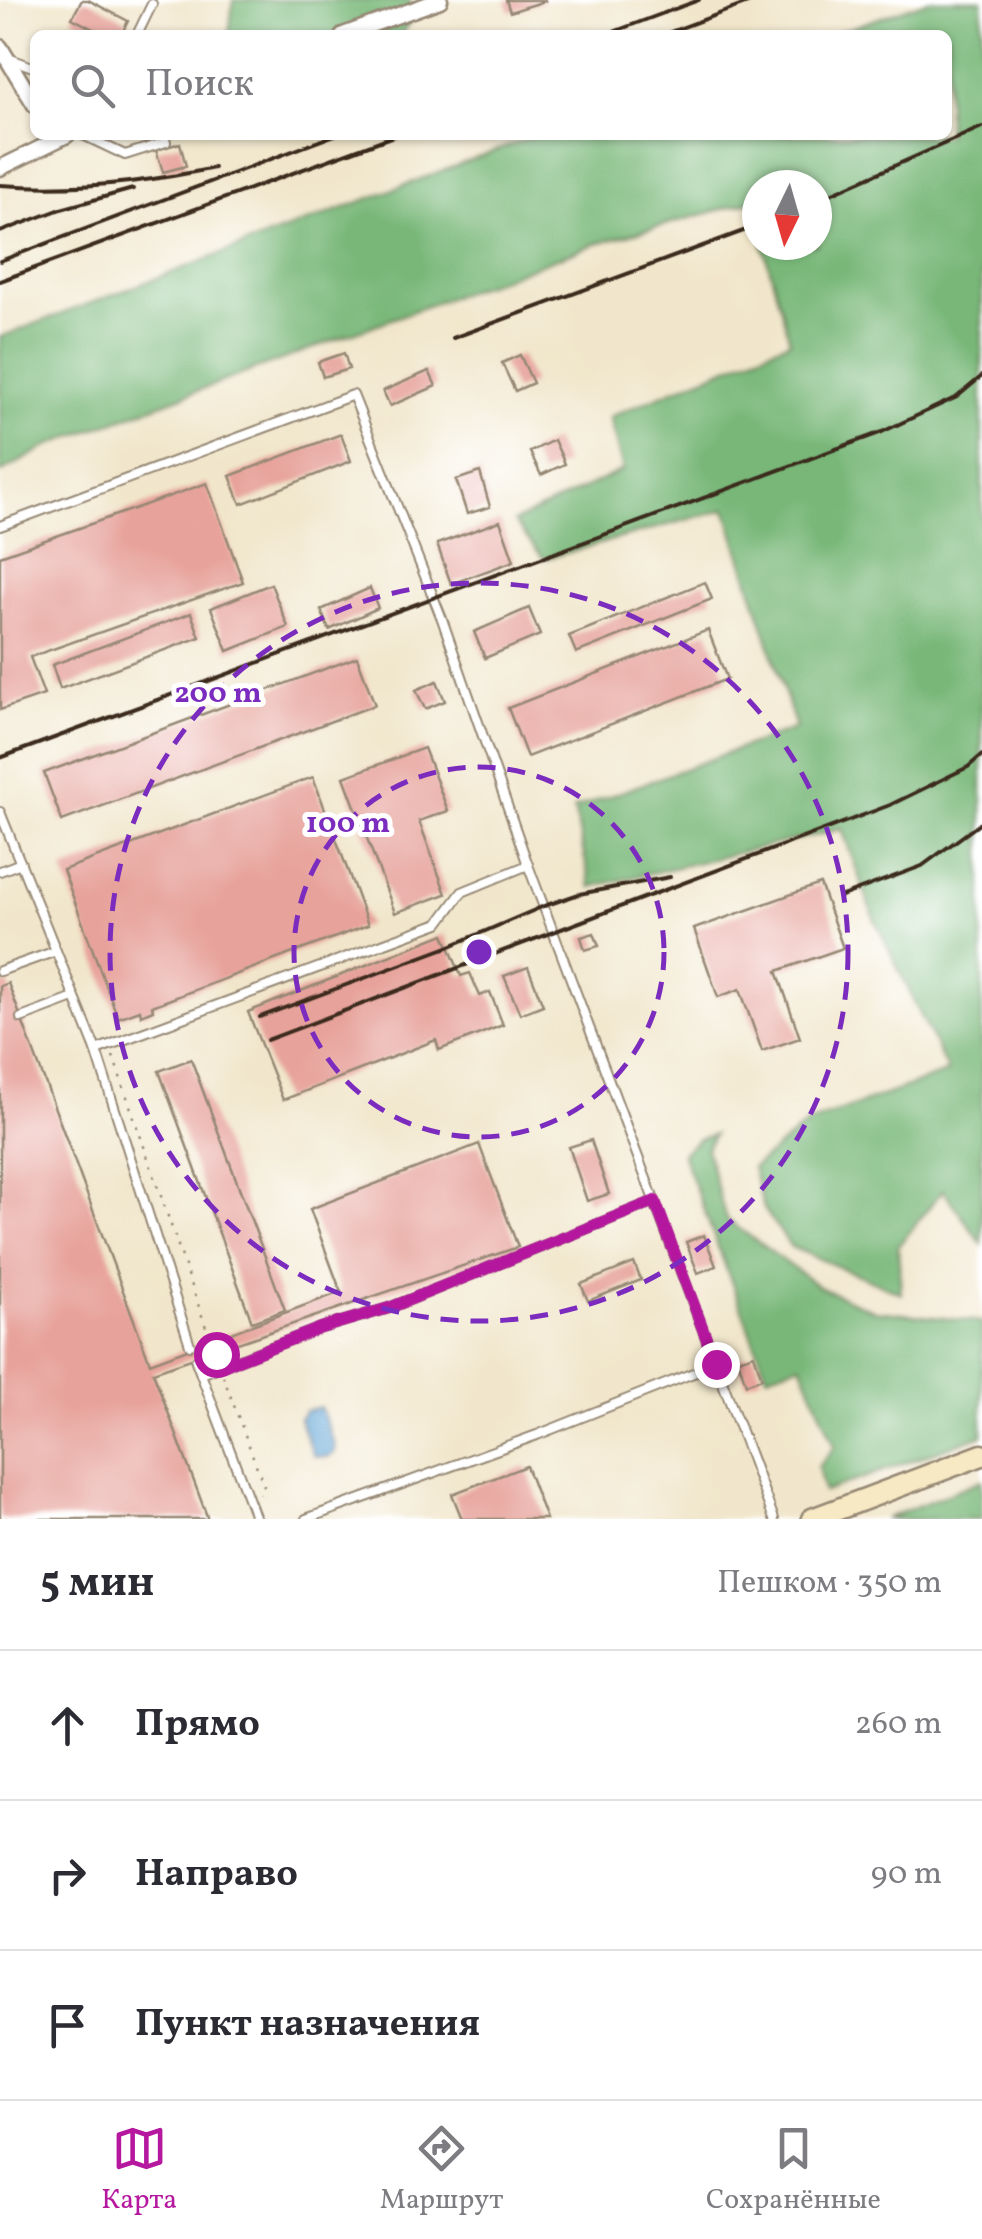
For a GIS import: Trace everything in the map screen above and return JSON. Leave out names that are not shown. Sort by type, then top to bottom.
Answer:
[{"type":"street","points":[[358,30],[440,0]]},
{"type":"street","points":[[3,52],[30,97]]},
{"type":"street","points":[[0,168],[52,140]]},
{"type":"street","points":[[812,1519],[982,1456]]},
{"type":"lane","points":[[139,30],[152,4]]},
{"type":"lane","points":[[3,52],[30,66]]},
{"type":"lane","points":[[94,140],[125,155],[165,140]]},
{"type":"lane","points":[[0,526],[353,395],[442,619],[528,864],[774,1519]]},
{"type":"lane","points":[[0,812],[96,1050],[190,1345]]},
{"type":"lane","points":[[0,872],[21,864]]},
{"type":"lane","points":[[96,1050],[439,923],[462,892],[528,864]]},
{"type":"lane","points":[[0,971],[56,951]]},
{"type":"lane","points":[[21,1018],[74,998]]},
{"type":"lane","points":[[201,1374],[321,1328],[389,1308],[655,1201]]},
{"type":"lane","points":[[196,1361],[254,1516]]},
{"type":"lane","points":[[306,1519],[716,1364]]},
{"type":"path","points":[[110,1045],[210,1339]]},
{"type":"path","points":[[220,1367],[264,1486],[254,1516]]},
{"type":"green space","points":[[233,0],[410,0],[411,19],[404,30],[230,30]]},
{"type":"green space","points":[[929,0],[982,0],[982,1244],[943,1190],[898,1246],[901,1293],[791,1247],[764,1209],[752,1168],[808,1123],[948,1072],[874,918],[842,829],[591,887],[574,809],[796,728],[726,509],[544,559],[514,522],[623,470],[609,417],[790,341],[767,260],[832,260],[832,170],[742,170],[742,204],[595,244],[50,445],[0,473],[0,337],[525,140],[952,140],[952,30],[845,30]]},
{"type":"green space","points":[[714,1134],[706,1149],[726,1219],[821,1288],[875,1311],[982,1322],[982,1435],[824,1492],[818,1467],[835,1446],[801,1364],[767,1375],[682,1153],[698,1139]]},
{"type":"green space","points":[[982,1480],[982,1519],[885,1519]]},
{"type":"water","points":[[320,1407],[335,1446],[335,1452],[327,1457],[314,1456],[299,1419],[305,1411]]},
{"type":"building","points":[[82,0],[88,0],[128,21],[124,30],[95,30],[72,18]]},
{"type":"building","points":[[506,0],[545,0],[545,1],[510,12]]},
{"type":"building","points":[[180,143],[186,166],[163,172],[156,150]]},
{"type":"building","points":[[344,353],[349,369],[323,377],[318,362]]},
{"type":"building","points":[[520,355],[533,383],[515,391],[502,363]]},
{"type":"building","points":[[429,371],[436,386],[390,406],[383,391]]},
{"type":"building","points":[[341,434],[351,461],[241,504],[230,476]]},
{"type":"building","points":[[554,440],[565,464],[541,475],[530,452]]},
{"type":"building","points":[[480,472],[490,507],[467,514],[456,480]]},
{"type":"building","points":[[207,483],[243,582],[30,657],[44,695],[0,710],[0,556]]},
{"type":"building","points":[[500,521],[514,561],[451,584],[437,544]]},
{"type":"building","points":[[705,582],[712,599],[576,653],[569,636]]},
{"type":"building","points":[[271,584],[288,627],[228,651],[211,608]]},
{"type":"building","points":[[370,588],[378,608],[329,630],[321,610]]},
{"type":"building","points":[[529,608],[540,635],[485,658],[474,632]]},
{"type":"building","points":[[191,613],[200,637],[60,689],[52,665]]},
{"type":"building","points":[[708,630],[727,679],[527,757],[508,708]]},
{"type":"building","points":[[357,657],[375,705],[62,821],[44,773]]},
{"type":"building","points":[[437,681],[445,701],[425,709],[416,690]]},
{"type":"building","points":[[424,748],[448,811],[419,821],[446,894],[395,913],[344,777]]},
{"type":"building","points":[[313,777],[368,925],[152,1006],[153,1010],[141,1015],[140,1010],[118,1018],[63,870]]},
{"type":"building","points":[[820,884],[843,948],[777,971],[800,1038],[762,1051],[740,989],[718,997],[694,929]]},
{"type":"building","points":[[594,933],[599,946],[585,950],[581,937]]},
{"type":"building","points":[[444,934],[461,976],[470,973],[480,996],[490,992],[503,1025],[439,1050],[436,1040],[283,1100],[248,1012]]},
{"type":"building","points":[[528,967],[543,1005],[520,1014],[504,976]]},
{"type":"building","points":[[8,983],[150,1363],[341,1292],[310,1209],[479,1144],[518,1247],[153,1372],[208,1519],[0,1519],[0,986]]},
{"type":"building","points":[[191,1059],[285,1310],[252,1322],[159,1071]]},
{"type":"building","points":[[591,1140],[609,1194],[587,1201],[569,1147]]},
{"type":"building","points":[[704,1235],[716,1266],[698,1273],[686,1242]]},
{"type":"building","points":[[634,1263],[641,1280],[588,1301],[581,1284]]},
{"type":"building","points":[[754,1354],[762,1378],[746,1384],[738,1359]]},
{"type":"building","points":[[526,1466],[546,1519],[462,1519],[452,1494]]},
{"type":"railway","points":[[618,30],[699,0]]},
{"type":"railway","points":[[675,30],[756,0]]},
{"type":"railway","points":[[832,193],[982,127]]},
{"type":"railway","points":[[0,261],[322,140]]},
{"type":"railway","points":[[0,281],[382,140]]},
{"type":"railway","points":[[0,185],[107,184],[214,168]]},
{"type":"railway","points":[[0,232],[61,209],[133,189]]},
{"type":"railway","points":[[453,338],[742,232]]},
{"type":"railway","points":[[0,758],[882,432],[957,397],[982,376]]},
{"type":"railway","points":[[267,1040],[890,805],[968,767],[982,755]]},
{"type":"railway","points":[[839,897],[922,866],[982,822]]},
{"type":"railway","points":[[260,1017],[579,894],[670,877]]},
{"type":"route","points":[[216,1354],[220,1367],[321,1328],[389,1308],[655,1201],[716,1364]]}]
